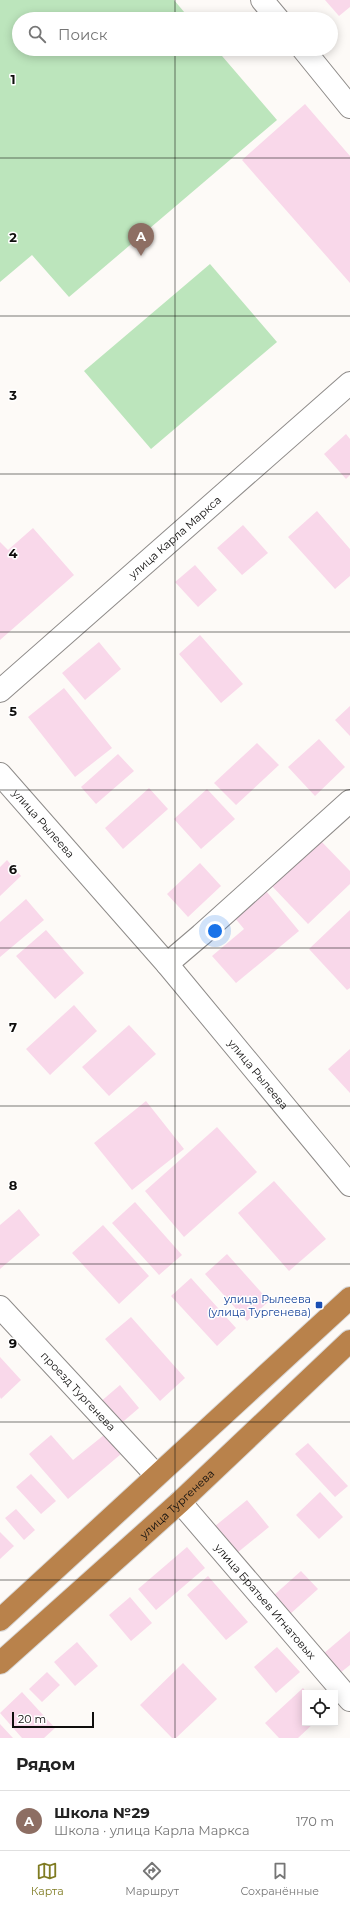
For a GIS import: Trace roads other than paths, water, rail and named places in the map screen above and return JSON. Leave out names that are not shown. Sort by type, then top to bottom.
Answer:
[{"type":"highway","points":[[0,1620],[350,1298]]},
{"type":"highway","name":"улица Тургенева","points":[[0,1663],[180,1502],[350,1341]]},
{"type":"street","points":[[262,0],[272,12]]},
{"type":"street","points":[[309,56],[350,106]]},
{"type":"street","name":"улица Карла Маркса","points":[[0,692],[350,383]]},
{"type":"street","name":"улица Рылеева","points":[[0,774],[167,964],[350,1185]]},
{"type":"street","points":[[167,964],[350,801]]},
{"type":"street","name":"проезд Тургенева","points":[[0,1307],[156,1475]]},
{"type":"street","name":"улица Братьев Игнатовых","points":[[180,1502],[350,1700]]},
{"type":"place","name":"Школа №29","points":[[141,256]]},
{"type":"place","name":"улица Рылеева (улица Тургенева)","points":[[319,1305]]}]
